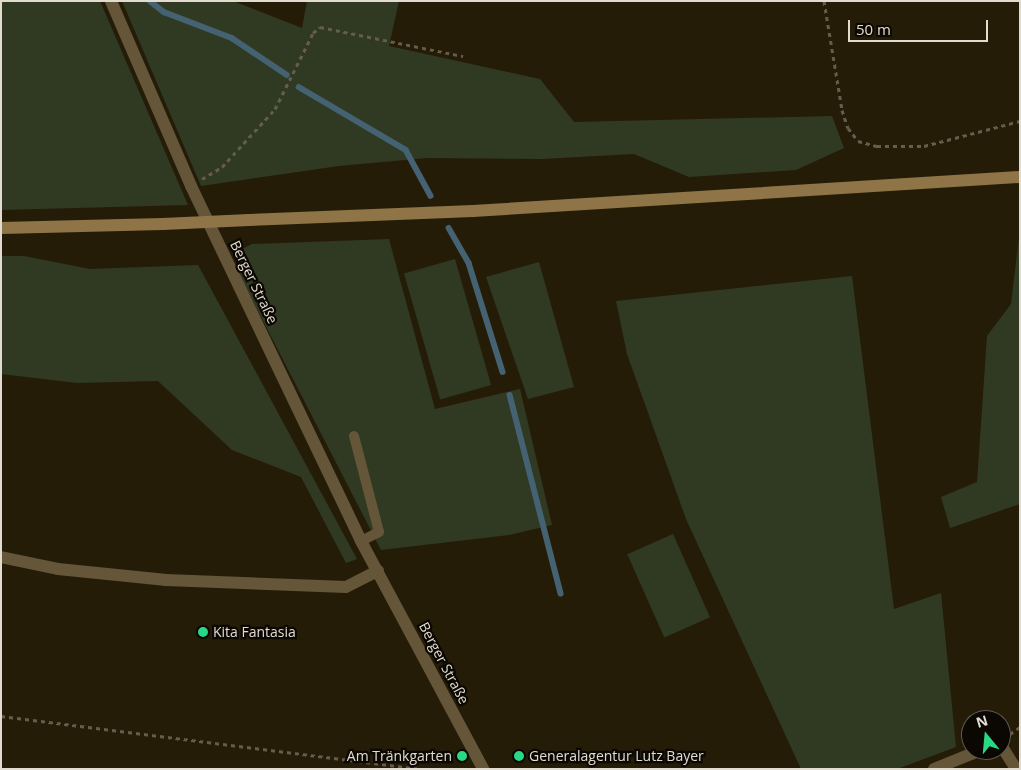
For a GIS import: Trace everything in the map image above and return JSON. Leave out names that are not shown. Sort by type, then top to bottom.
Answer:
[{"type":"main road","points":[[1,228],[163,224],[473,211],[1020,177]]},
{"type":"street","name":"Berger Straße","points":[[111,1],[191,186],[361,541],[483,769]]},
{"type":"street","points":[[1,557],[58,568],[166,580],[346,587],[378,571]]},
{"type":"street","points":[[934,769],[961,758]]},
{"type":"lane","points":[[354,436],[379,532],[361,541]]},
{"type":"path","points":[[824,1],[842,110],[848,128],[858,141],[877,146],[924,146],[1020,121]]},
{"type":"path","points":[[191,186],[222,167],[275,109],[313,33],[320,27],[463,56]]},
{"type":"path","points":[[1,716],[420,769]]},
{"type":"green space","points":[[1,1],[100,1],[188,205],[1,210]]},
{"type":"green space","points":[[122,1],[233,1],[302,28],[307,1],[399,1],[389,46],[540,79],[574,122],[832,116],[844,148],[796,170],[689,177],[634,154],[542,159],[427,158],[339,166],[201,186]]},
{"type":"green space","points":[[1020,229],[1020,504],[950,528],[941,497],[977,482],[987,336],[1011,304]]},
{"type":"green space","points":[[389,239],[435,409],[520,389],[552,525],[509,535],[381,550],[240,276],[238,266],[244,248],[252,244]]},
{"type":"green space","points":[[1,256],[24,256],[90,269],[198,265],[357,559],[346,563],[301,477],[232,450],[158,381],[77,383],[1,374]]},
{"type":"green space","points":[[455,259],[491,385],[440,400],[404,274]]},
{"type":"green space","points":[[539,262],[574,387],[528,399],[486,277]]},
{"type":"green space","points":[[852,276],[894,609],[941,593],[956,747],[897,769],[801,769],[686,519],[627,354],[616,301]]},
{"type":"green space","points":[[673,534],[710,617],[664,637],[627,554]]},
{"type":"waterway","points":[[150,1],[164,12],[232,38],[287,75]]},
{"type":"waterway","points":[[299,87],[406,150],[431,196]]},
{"type":"waterway","points":[[449,228],[469,263],[503,372]]},
{"type":"waterway","points":[[510,395],[561,594]]},
{"type":"place","name":"Kita Fantasia","points":[[203,632]]},
{"type":"place","name":"Am Tränkgarten","points":[[462,756]]},
{"type":"place","name":"Generalagentur Lutz Bayer","points":[[519,756]]}]
